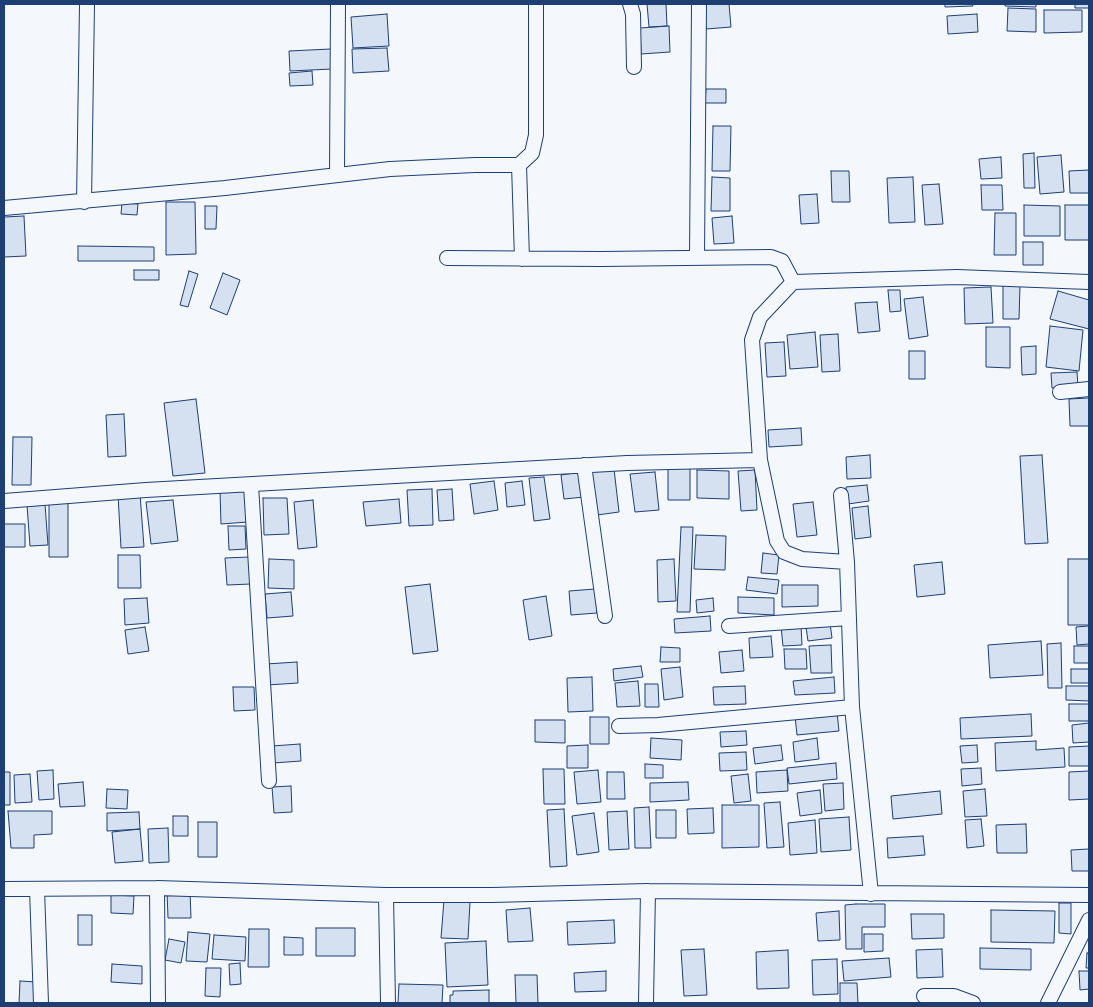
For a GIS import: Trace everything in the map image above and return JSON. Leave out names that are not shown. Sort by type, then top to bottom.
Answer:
[{"type":"street","points":[[84,202],[87,4]]},
{"type":"street","points":[[337,173],[338,4]]},
{"type":"street","points":[[4,208],[225,188],[337,173],[475,165],[519,166],[532,153],[536,135],[536,4]]},
{"type":"street","points":[[630,4],[633,14],[634,67]]},
{"type":"street","points":[[697,257],[699,4]]},
{"type":"street","points":[[519,166],[522,259]]},
{"type":"street","points":[[447,258],[778,258],[787,267],[793,282]]},
{"type":"street","points":[[847,562],[802,558],[784,552],[777,541],[760,460],[752,340],[760,317],[793,282],[957,277],[1089,282]]},
{"type":"street","points":[[1060,392],[1089,390]]},
{"type":"street","points":[[4,501],[584,465],[760,460]]},
{"type":"street","points":[[584,465],[605,616]]},
{"type":"street","points":[[251,485],[270,782]]},
{"type":"street","points":[[841,495],[847,562],[852,706],[871,894]]},
{"type":"street","points":[[730,626],[849,618]]},
{"type":"street","points":[[619,726],[658,725],[852,706]]},
{"type":"street","points":[[4,889],[157,888],[386,895],[492,895],[648,891],[1089,896]]},
{"type":"street","points":[[157,888],[158,1003]]},
{"type":"street","points":[[37,889],[40,1003]]},
{"type":"street","points":[[646,1003],[648,891]]},
{"type":"street","points":[[386,895],[388,1003]]},
{"type":"street","points":[[1048,1003],[1089,920]]},
{"type":"street","points":[[924,996],[954,996],[973,1003]]},
{"type":"building","points":[[647,4],[666,4],[667,26],[649,27]]},
{"type":"building","points":[[704,4],[729,4],[731,27],[706,29]]},
{"type":"building","points":[[945,4],[972,4],[973,6],[945,7]]},
{"type":"building","points":[[1005,4],[1036,4],[1036,7],[1005,6]]},
{"type":"building","points":[[1075,4],[1089,4],[1089,8],[1075,8]]},
{"type":"building","points":[[1008,8],[1036,9],[1036,32],[1007,31]]},
{"type":"building","points":[[1044,10],[1082,10],[1082,32],[1044,33]]},
{"type":"building","points":[[387,14],[389,46],[353,48],[351,17]]},
{"type":"building","points":[[977,14],[978,32],[948,34],[947,16]]},
{"type":"building","points":[[669,26],[670,52],[641,54],[640,28]]},
{"type":"building","points":[[387,48],[389,71],[353,73],[352,49]]},
{"type":"building","points":[[331,49],[332,69],[290,71],[289,51]]},
{"type":"building","points":[[312,71],[313,85],[290,86],[289,73]]},
{"type":"building","points":[[706,89],[726,89],[726,103],[705,103]]},
{"type":"building","points":[[713,126],[731,126],[730,171],[712,171]]},
{"type":"building","points":[[1034,153],[1035,188],[1024,188],[1023,154]]},
{"type":"building","points":[[1061,155],[1064,192],[1040,194],[1037,157]]},
{"type":"building","points":[[1001,157],[1002,178],[981,179],[979,159]]},
{"type":"building","points":[[1089,170],[1089,193],[1070,193],[1069,171]]},
{"type":"building","points":[[831,171],[849,171],[850,202],[832,202]]},
{"type":"building","points":[[712,177],[730,178],[730,211],[711,211]]},
{"type":"building","points":[[913,177],[915,222],[889,223],[887,178]]},
{"type":"building","points":[[939,184],[943,224],[925,225],[922,185]]},
{"type":"building","points":[[981,185],[1002,185],[1003,210],[982,210]]},
{"type":"building","points":[[817,194],[819,223],[801,224],[799,195]]},
{"type":"building","points":[[166,202],[195,202],[196,254],[166,255]]},
{"type":"building","points":[[122,203],[138,204],[137,215],[121,214]]},
{"type":"building","points":[[1024,205],[1060,206],[1060,236],[1024,236]]},
{"type":"building","points":[[1065,205],[1089,205],[1089,240],[1065,240]]},
{"type":"building","points":[[205,206],[217,206],[216,229],[205,229]]},
{"type":"building","points":[[995,213],[1016,213],[1016,255],[994,255]]},
{"type":"building","points":[[24,216],[26,256],[4,257],[4,217]]},
{"type":"building","points":[[732,216],[734,243],[714,244],[712,218]]},
{"type":"building","points":[[1023,242],[1043,242],[1043,265],[1023,265]]},
{"type":"building","points":[[78,246],[154,247],[154,261],[78,261]]},
{"type":"building","points":[[134,270],[159,270],[159,280],[134,280]]},
{"type":"building","points":[[189,271],[198,274],[188,307],[180,305]]},
{"type":"building","points":[[223,273],[240,280],[227,315],[210,308]]},
{"type":"building","points":[[1003,285],[1020,286],[1019,319],[1003,319]]},
{"type":"building","points":[[991,287],[993,323],[965,324],[964,288]]},
{"type":"building","points":[[888,290],[900,290],[901,311],[890,312]]},
{"type":"building","points":[[1058,291],[1089,300],[1089,329],[1050,319]]},
{"type":"building","points":[[923,297],[928,336],[909,339],[904,299]]},
{"type":"building","points":[[877,302],[880,331],[858,333],[855,303]]},
{"type":"building","points":[[1050,326],[1083,330],[1079,371],[1046,367]]},
{"type":"building","points":[[986,327],[1010,327],[1010,368],[986,367]]},
{"type":"building","points":[[815,332],[818,367],[790,369],[787,335]]},
{"type":"building","points":[[838,334],[840,371],[822,372],[820,335]]},
{"type":"building","points":[[784,342],[786,376],[767,377],[765,343]]},
{"type":"building","points":[[1036,346],[1036,374],[1022,375],[1021,347]]},
{"type":"building","points":[[909,351],[925,351],[925,379],[909,379]]},
{"type":"building","points":[[1077,372],[1078,386],[1052,388],[1051,373]]},
{"type":"building","points":[[1089,398],[1089,426],[1070,426],[1069,399]]},
{"type":"building","points":[[196,399],[205,473],[173,476],[164,403]]},
{"type":"building","points":[[124,414],[126,456],[108,457],[106,415]]},
{"type":"building","points":[[801,428],[802,445],[769,447],[768,430]]},
{"type":"building","points":[[13,437],[32,437],[31,485],[12,485]]},
{"type":"building","points":[[870,455],[871,478],[847,479],[846,457]]},
{"type":"building","points":[[1042,455],[1048,543],[1025,544],[1020,456]]},
{"type":"building","points":[[668,468],[690,468],[690,500],[668,500]]},
{"type":"building","points":[[614,469],[619,512],[590,516],[586,472]]},
{"type":"building","points":[[697,470],[729,471],[729,499],[697,498]]},
{"type":"building","points":[[755,470],[757,510],[741,511],[738,471]]},
{"type":"building","points":[[581,472],[584,497],[564,499],[561,475]]},
{"type":"building","points":[[655,472],[659,510],[635,512],[630,474]]},
{"type":"building","points":[[544,477],[550,519],[534,521],[529,478]]},
{"type":"building","points":[[494,481],[498,510],[474,514],[470,484]]},
{"type":"building","points":[[522,481],[525,505],[507,507],[505,483]]},
{"type":"building","points":[[867,485],[869,501],[848,504],[846,487]]},
{"type":"building","points":[[432,489],[433,525],[409,526],[407,490]]},
{"type":"building","points":[[452,489],[454,520],[439,521],[437,490]]},
{"type":"building","points":[[246,491],[248,522],[221,524],[220,492]]},
{"type":"building","points":[[140,494],[144,547],[121,548],[118,495]]},
{"type":"building","points":[[263,498],[287,498],[289,534],[264,535]]},
{"type":"building","points":[[399,499],[401,523],[366,526],[363,502]]},
{"type":"building","points":[[173,500],[178,541],[151,544],[146,502]]},
{"type":"building","points":[[313,500],[317,547],[298,549],[294,502]]},
{"type":"building","points":[[49,501],[68,501],[68,557],[49,557]]},
{"type":"building","points":[[813,502],[817,535],[797,537],[793,504]]},
{"type":"building","points":[[45,504],[48,545],[30,546],[27,505]]},
{"type":"building","points":[[868,506],[871,537],[855,539],[852,508]]},
{"type":"building","points":[[4,524],[25,524],[25,547],[4,547]]},
{"type":"building","points":[[228,526],[245,526],[246,549],[229,550]]},
{"type":"building","points":[[681,527],[693,527],[690,612],[677,612]]},
{"type":"building","points":[[696,535],[726,536],[725,570],[694,569]]},
{"type":"building","points":[[763,553],[779,555],[777,574],[761,573]]},
{"type":"building","points":[[118,555],[140,555],[141,588],[118,588]]},
{"type":"building","points":[[250,557],[251,584],[227,585],[225,558]]},
{"type":"building","points":[[269,559],[294,560],[294,589],[268,588]]},
{"type":"building","points":[[674,559],[676,601],[658,602],[657,560]]},
{"type":"building","points":[[1068,559],[1089,559],[1089,625],[1068,625]]},
{"type":"building","points":[[942,562],[945,594],[917,597],[914,565]]},
{"type":"building","points":[[748,577],[779,580],[777,594],[746,590]]},
{"type":"building","points":[[430,584],[438,651],[413,654],[405,587]]},
{"type":"building","points":[[782,585],[818,585],[818,606],[782,607]]},
{"type":"building","points":[[595,589],[597,613],[571,615],[569,591]]},
{"type":"building","points":[[291,592],[293,616],[267,618],[265,594]]},
{"type":"building","points":[[546,596],[552,636],[529,640],[523,600]]},
{"type":"building","points":[[738,597],[774,598],[774,615],[738,613]]},
{"type":"building","points":[[147,598],[149,623],[125,625],[124,599]]},
{"type":"building","points":[[713,598],[714,611],[697,613],[696,600]]},
{"type":"building","points":[[710,616],[711,631],[675,633],[674,619]]},
{"type":"building","points":[[830,623],[832,638],[808,641],[806,627]]},
{"type":"building","points":[[801,625],[802,645],[783,646],[781,626]]},
{"type":"building","points":[[1089,626],[1089,644],[1077,645],[1076,627]]},
{"type":"building","points":[[145,627],[149,651],[128,654],[125,630]]},
{"type":"building","points":[[771,636],[773,657],[750,658],[749,638]]},
{"type":"building","points":[[1041,641],[1043,675],[990,678],[988,645]]},
{"type":"building","points":[[1061,643],[1062,688],[1048,688],[1047,644]]},
{"type":"building","points":[[831,645],[832,673],[811,673],[809,646]]},
{"type":"building","points":[[1074,646],[1089,646],[1089,663],[1074,663]]},
{"type":"building","points":[[661,647],[680,648],[680,662],[660,662]]},
{"type":"building","points":[[784,649],[806,649],[807,669],[785,669]]},
{"type":"building","points":[[742,650],[744,671],[721,673],[719,652]]},
{"type":"building","points":[[297,662],[298,683],[267,685],[266,664]]},
{"type":"building","points":[[641,666],[643,677],[614,681],[613,669]]},
{"type":"building","points":[[680,667],[683,697],[664,700],[661,669]]},
{"type":"building","points":[[1071,669],[1089,669],[1089,683],[1071,683]]},
{"type":"building","points":[[592,677],[593,711],[568,712],[567,678]]},
{"type":"building","points":[[834,677],[835,693],[795,695],[793,681]]},
{"type":"building","points":[[638,681],[640,706],[617,707],[615,683]]},
{"type":"building","points":[[645,684],[658,684],[659,707],[645,707]]},
{"type":"building","points":[[745,686],[746,704],[714,705],[713,687]]},
{"type":"building","points":[[1066,686],[1089,686],[1089,701],[1066,700]]},
{"type":"building","points":[[233,687],[254,687],[255,710],[234,711]]},
{"type":"building","points":[[1069,704],[1089,704],[1089,721],[1069,721]]},
{"type":"building","points":[[837,712],[839,731],[797,735],[795,716]]},
{"type":"building","points":[[1031,714],[1032,736],[961,739],[960,718]]},
{"type":"building","points":[[590,717],[609,717],[609,744],[590,744]]},
{"type":"building","points":[[535,720],[565,720],[565,743],[535,742]]},
{"type":"building","points":[[1089,723],[1089,742],[1073,743],[1072,725]]},
{"type":"building","points":[[746,731],[747,745],[721,747],[720,732]]},
{"type":"building","points":[[651,738],[682,740],[681,760],[650,758]]},
{"type":"building","points":[[817,738],[819,759],[795,762],[793,742]]},
{"type":"building","points":[[1036,741],[1036,750],[1064,748],[1065,767],[996,771],[995,743]]},
{"type":"building","points":[[300,744],[301,761],[273,763],[272,746]]},
{"type":"building","points":[[588,745],[588,768],[567,768],[567,746]]},
{"type":"building","points":[[781,745],[783,760],[755,764],[753,748]]},
{"type":"building","points":[[977,745],[978,762],[962,763],[960,746]]},
{"type":"building","points":[[1089,746],[1089,766],[1069,766],[1069,747]]},
{"type":"building","points":[[746,752],[747,770],[720,771],[719,753]]},
{"type":"building","points":[[836,763],[837,779],[789,784],[787,768]]},
{"type":"building","points":[[645,764],[663,765],[663,778],[645,778]]},
{"type":"building","points":[[981,768],[982,784],[962,786],[961,769]]},
{"type":"building","points":[[543,769],[564,769],[565,804],[544,804]]},
{"type":"building","points":[[53,770],[54,799],[39,800],[37,771]]},
{"type":"building","points":[[598,770],[601,802],[577,804],[574,772]]},
{"type":"building","points":[[787,770],[788,791],[757,793],[756,772]]},
{"type":"building","points":[[1089,771],[1089,799],[1069,800],[1069,772]]},
{"type":"building","points":[[4,772],[10,772],[10,805],[4,805]]},
{"type":"building","points":[[607,772],[624,772],[625,799],[607,799]]},
{"type":"building","points":[[30,774],[32,802],[15,803],[14,775]]},
{"type":"building","points":[[748,774],[751,801],[734,803],[731,776]]},
{"type":"building","points":[[83,782],[85,806],[60,807],[58,784]]},
{"type":"building","points":[[688,782],[689,800],[650,802],[650,783]]},
{"type":"building","points":[[843,783],[844,809],[825,811],[823,784]]},
{"type":"building","points":[[291,786],[292,812],[274,813],[272,787]]},
{"type":"building","points":[[107,789],[128,790],[127,809],[106,808]]},
{"type":"building","points":[[985,789],[987,816],[965,817],[963,791]]},
{"type":"building","points":[[820,790],[822,813],[800,816],[797,793]]},
{"type":"building","points":[[940,791],[942,814],[893,819],[891,796]]},
{"type":"building","points":[[780,802],[784,847],[767,848],[764,803]]},
{"type":"building","points":[[722,805],[759,805],[759,847],[722,848]]},
{"type":"building","points":[[649,807],[651,848],[635,848],[634,808]]},
{"type":"building","points":[[713,808],[714,833],[688,834],[687,809]]},
{"type":"building","points":[[564,809],[567,866],[550,867],[547,810]]},
{"type":"building","points":[[656,810],[676,810],[676,838],[656,838]]},
{"type":"building","points":[[8,811],[52,811],[52,834],[34,835],[34,848],[11,848]]},
{"type":"building","points":[[627,811],[629,849],[609,850],[607,812]]},
{"type":"building","points":[[139,812],[140,829],[107,831],[107,813]]},
{"type":"building","points":[[594,813],[599,852],[577,855],[572,816]]},
{"type":"building","points":[[173,816],[188,816],[188,836],[173,836]]},
{"type":"building","points":[[849,817],[851,850],[821,852],[819,819]]},
{"type":"building","points":[[981,819],[984,846],[967,848],[965,820]]},
{"type":"building","points":[[815,820],[817,853],[790,855],[788,823]]},
{"type":"building","points":[[198,822],[217,822],[217,857],[198,857]]},
{"type":"building","points":[[1026,824],[1027,853],[997,853],[996,825]]},
{"type":"building","points":[[168,828],[169,862],[149,863],[148,829]]},
{"type":"building","points":[[140,829],[143,861],[115,863],[112,832]]},
{"type":"building","points":[[923,836],[925,855],[888,858],[887,838]]},
{"type":"building","points":[[1089,849],[1089,871],[1072,871],[1071,850]]},
{"type":"building","points":[[167,891],[190,891],[191,918],[168,918]]},
{"type":"building","points":[[111,895],[134,896],[133,914],[111,913]]},
{"type":"building","points":[[444,900],[470,902],[468,939],[441,938]]},
{"type":"building","points":[[1059,903],[1071,903],[1071,934],[1059,933]]},
{"type":"building","points":[[885,904],[885,927],[862,927],[862,949],[846,949],[845,905]]},
{"type":"building","points":[[530,908],[533,941],[508,942],[506,910]]},
{"type":"building","points":[[991,910],[1055,911],[1054,943],[991,942]]},
{"type":"building","points":[[839,911],[840,940],[818,941],[816,913]]},
{"type":"building","points":[[911,914],[944,914],[944,938],[912,939]]},
{"type":"building","points":[[78,915],[92,915],[92,945],[78,945]]},
{"type":"building","points":[[614,920],[615,943],[568,945],[567,922]]},
{"type":"building","points":[[316,928],[355,928],[355,956],[316,956]]},
{"type":"building","points":[[249,929],[269,929],[269,967],[248,967]]},
{"type":"building","points":[[188,932],[210,934],[207,962],[186,961]]},
{"type":"building","points":[[864,934],[883,934],[883,951],[864,952]]},
{"type":"building","points":[[214,935],[246,937],[245,961],[212,959]]},
{"type":"building","points":[[284,937],[303,938],[303,955],[284,955]]},
{"type":"building","points":[[169,939],[185,942],[181,963],[165,960]]},
{"type":"building","points":[[486,941],[488,985],[447,987],[445,943]]},
{"type":"building","points":[[980,948],[1031,949],[1031,970],[980,969]]},
{"type":"building","points":[[704,949],[707,995],[684,996],[681,950]]},
{"type":"building","points":[[942,949],[943,977],[917,978],[916,950]]},
{"type":"building","points":[[788,950],[789,988],[757,989],[756,952]]},
{"type":"building","points":[[1087,953],[1089,953],[1089,968],[1086,968]]},
{"type":"building","points":[[889,958],[891,977],[844,981],[842,961]]},
{"type":"building","points":[[837,959],[838,994],[813,995],[812,960]]},
{"type":"building","points":[[240,963],[241,984],[230,985],[229,964]]},
{"type":"building","points":[[112,964],[142,966],[142,984],[111,982]]},
{"type":"building","points":[[206,968],[221,968],[220,997],[205,996]]},
{"type":"building","points":[[606,971],[606,991],[575,992],[574,973]]},
{"type":"building","points":[[1079,971],[1089,971],[1089,989],[1080,990]]},
{"type":"building","points":[[515,975],[537,975],[538,1003],[516,1003]]},
{"type":"building","points":[[20,981],[37,982],[36,1003],[19,1003]]},
{"type":"building","points":[[840,983],[857,983],[858,1003],[840,1003]]},
{"type":"building","points":[[399,984],[443,985],[442,1003],[398,1003]]},
{"type":"building","points":[[489,990],[489,1003],[450,1003],[450,995],[453,995],[453,991]]}]
